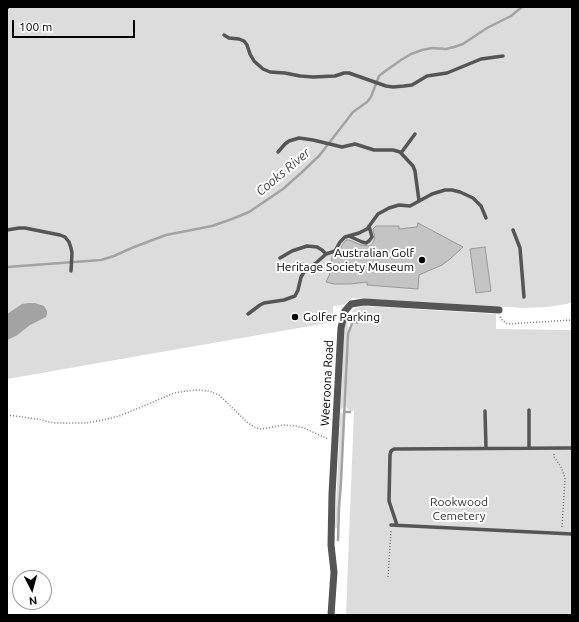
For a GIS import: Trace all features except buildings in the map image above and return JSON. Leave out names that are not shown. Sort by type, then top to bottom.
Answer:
[{"type":"street","name":"Weeroona Road","points":[[331,615],[334,572],[331,549],[332,501],[341,328],[344,311],[351,304],[357,302],[499,310]]},
{"type":"lane","points":[[224,35],[229,38],[239,38],[244,41],[258,66],[270,72],[313,77],[335,76],[349,72],[386,86],[396,87],[409,86],[427,76],[447,73],[480,59],[503,56]]},
{"type":"lane","points":[[401,153],[415,134]]},
{"type":"lane","points":[[278,152],[289,141],[299,138],[342,147],[355,144],[374,150],[393,150],[401,153],[413,166],[419,201]]},
{"type":"lane","points":[[248,314],[264,303],[284,300],[295,296],[301,277],[310,266],[326,254],[335,251],[345,237],[359,233],[369,226],[375,217],[381,212],[394,206],[410,206],[437,192],[452,190],[468,194],[478,201],[482,206],[486,218]]},
{"type":"lane","points":[[349,236],[366,243],[372,237],[369,226]]},
{"type":"lane","points":[[7,230],[25,228],[65,237],[69,242],[72,253],[71,271]]},
{"type":"lane","points":[[513,230],[520,248],[524,297]]},
{"type":"lane","points":[[280,258],[292,251],[307,246],[317,247],[326,254]]},
{"type":"lane","points":[[529,410],[529,448]]},
{"type":"lane","points":[[485,411],[486,448]]},
{"type":"lane","points":[[397,525],[389,501],[390,455],[391,451],[394,449],[572,448]]},
{"type":"lane","points":[[391,525],[572,534]]},
{"type":"path","points":[[499,310],[499,316],[508,324],[572,320]]},
{"type":"path","points":[[7,415],[54,423],[86,423],[119,416],[174,393],[198,390],[209,391],[219,396],[254,427],[261,429],[284,425],[296,426],[335,442]]},
{"type":"path","points":[[554,448],[554,457],[561,467],[565,478],[562,534]]},
{"type":"path","points":[[388,577],[391,525]]},
{"type":"green space","points":[[7,7],[572,7],[572,302],[547,307],[524,308],[352,298],[343,305],[333,306],[333,322],[7,379]]},
{"type":"green space","name":"Rookwood Cemetery","points":[[363,306],[496,314],[496,329],[572,330],[572,615],[346,615],[354,411],[350,411],[346,407],[349,333],[354,323],[357,325],[357,322],[354,321],[357,313],[351,312],[356,308]]},
{"type":"green space","points":[[347,318],[349,328],[347,333],[344,407],[341,409],[341,412],[344,415],[340,490],[337,528],[335,528],[344,332]]},
{"type":"shaded area","points":[[29,303],[44,306],[47,311],[46,317],[30,325],[16,336],[7,340],[7,314],[22,304]]},
{"type":"waterway","name":"Cooks River","points":[[7,267],[101,260],[166,235],[212,226],[249,212],[283,189],[319,156],[353,112],[367,102],[371,97],[379,76],[384,72],[411,54],[422,50],[432,48],[446,49],[463,44],[487,28],[511,16],[522,7]]},
{"type":"waterway","points":[[338,540],[348,334],[353,321],[357,323]]},
{"type":"waterway","points":[[344,412],[350,412]]},
{"type":"place","name":"Australian Golf Heritage Society Museum","points":[[422,260]]},
{"type":"place","name":"Golfer Parking","points":[[295,317]]}]
